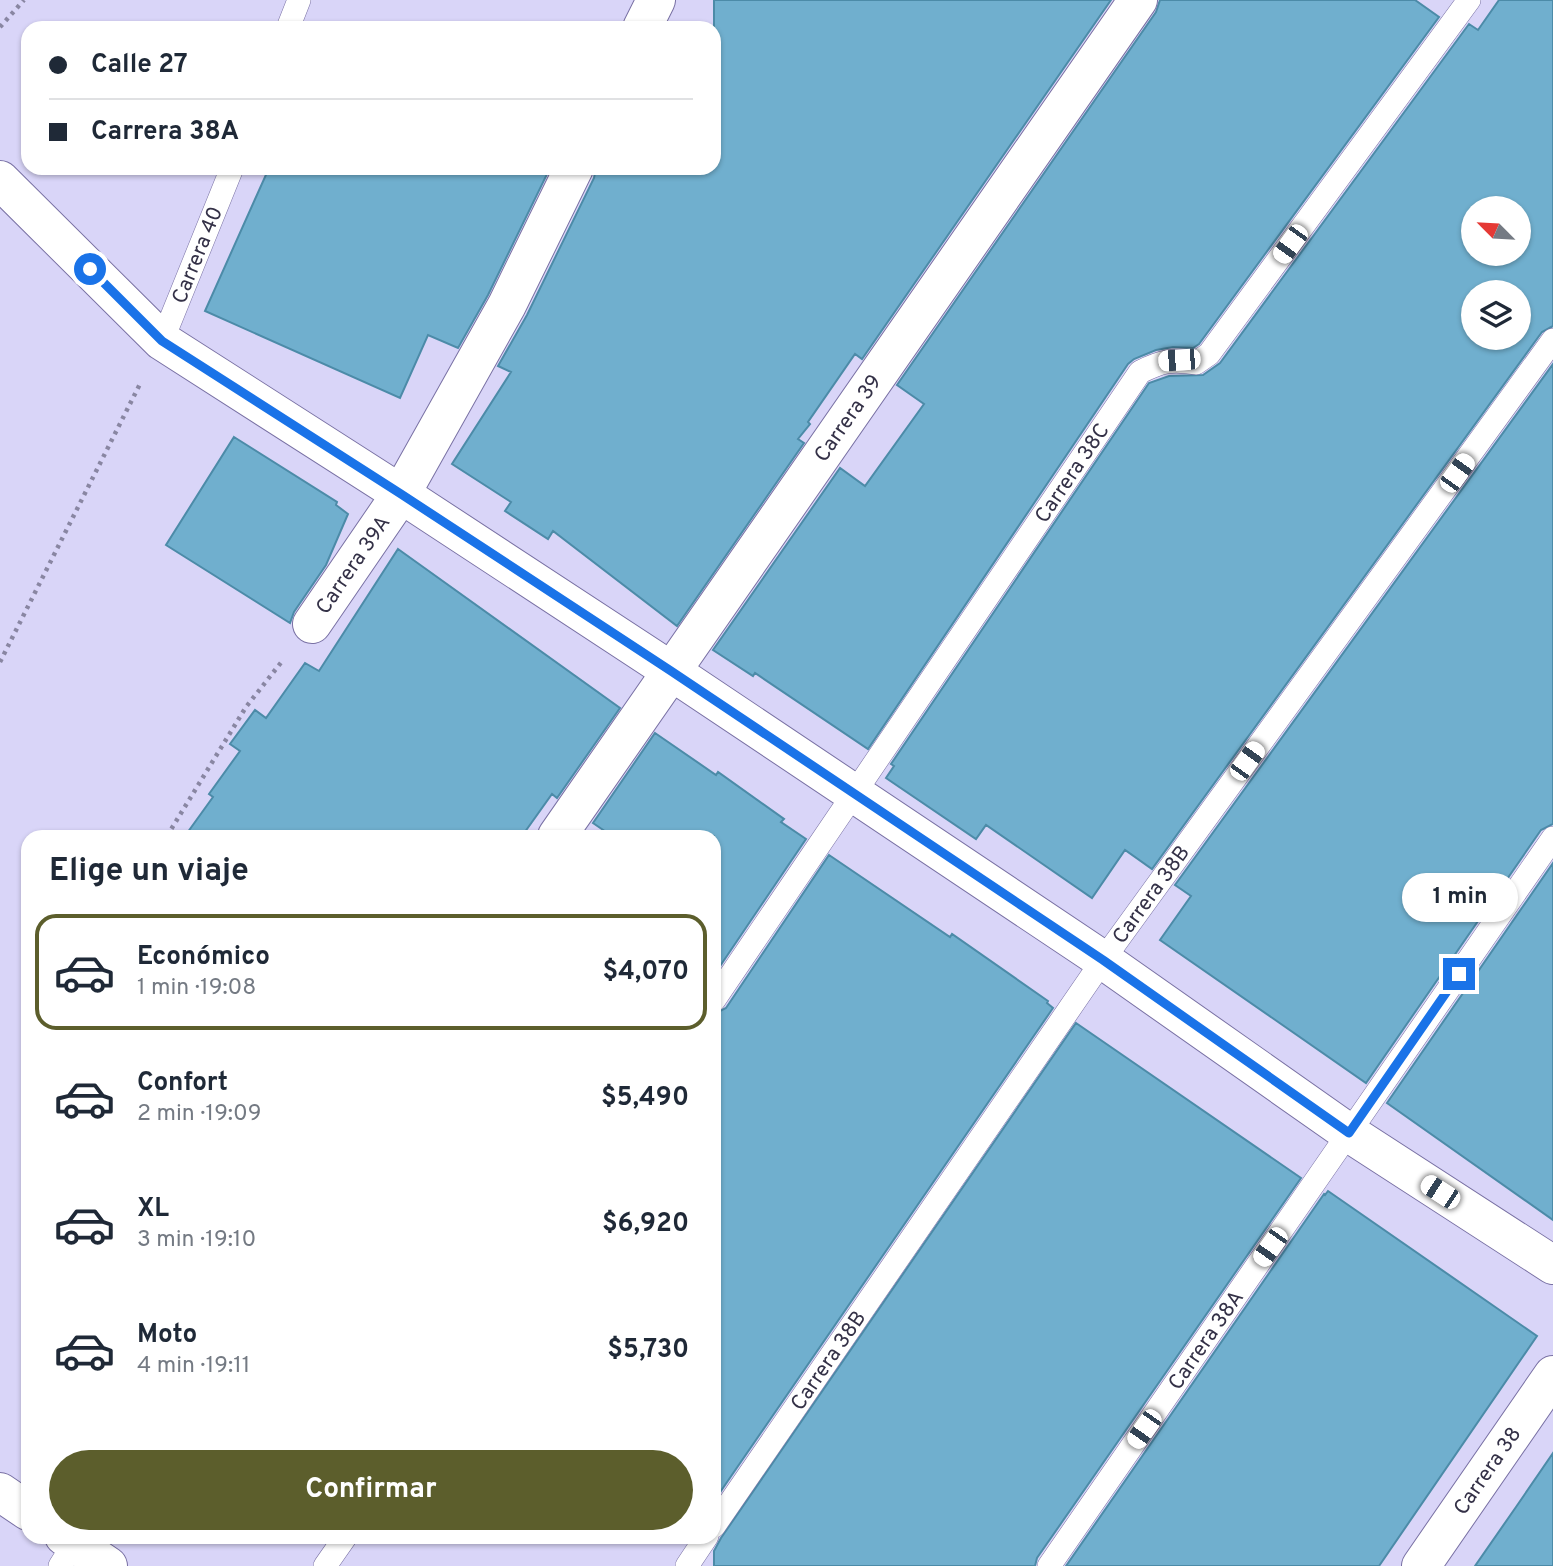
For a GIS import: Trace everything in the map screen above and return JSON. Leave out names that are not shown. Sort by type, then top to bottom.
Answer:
[{"type":"street","points":[[646,21],[656,0]]},
{"type":"street","name":"Carrera 39","points":[[561,830],[1138,0]]},
{"type":"street","name":"Carrera 39A","points":[[312,624],[401,494],[506,305],[570,175]]},
{"type":"street","points":[[0,180],[162,341],[671,671],[854,796],[1103,960],[1349,1133],[1553,1265]]},
{"type":"street","name":"Carrera 38","points":[[1422,1566],[1553,1375]]},
{"type":"street","points":[[0,1492],[21,1506]]},
{"type":"street","points":[[70,1546],[108,1566]]},
{"type":"lane","points":[[291,21],[299,0]]},
{"type":"lane","name":"Carrera 38C","points":[[721,990],[1140,372],[1161,361],[1196,363],[1209,354],[1468,0]]},
{"type":"lane","name":"Carrera 40","points":[[162,341],[229,175]]},
{"type":"lane","name":"Carrera 38B","points":[[721,1516],[1103,960],[1553,340]]},
{"type":"lane","name":"Carrera 38A","points":[[1049,1566],[1553,838]]},
{"type":"lane","points":[[325,1566],[340,1544]]},
{"type":"lane","points":[[687,1566],[702,1544]]},
{"type":"path","points":[[0,27],[24,0]]},
{"type":"path","points":[[0,662],[162,341]]},
{"type":"path","name":"Carrera 39A","points":[[171,830],[246,707],[312,624]]},
{"type":"building","points":[[714,0],[1111,0],[862,359],[855,354],[798,439],[804,443],[677,626],[553,531],[548,539],[505,511],[511,502],[452,464],[511,372],[498,366],[527,315],[595,175],[721,175],[721,21],[714,21]]},
{"type":"building","points":[[1160,0],[1415,0],[1439,17],[1199,344],[1193,348],[1156,350],[1128,364],[868,749],[755,673],[753,676],[713,650],[840,468],[865,486],[924,404],[897,385],[1156,12]]},
{"type":"building","points":[[1499,0],[1553,0],[1553,326],[1542,332],[1531,347],[1531,280],[1461,280],[1461,350],[1529,350],[1152,869],[1125,850],[1092,898],[986,825],[976,839],[886,778],[894,766],[891,764],[1149,383],[1169,376],[1203,375],[1220,363],[1469,24],[1478,30]]},
{"type":"building","points":[[266,175],[547,175],[488,295],[458,348],[428,335],[400,398],[205,311]]},
{"type":"building","points":[[1553,364],[1553,824],[1541,830],[1366,1083],[1160,940],[1191,896],[1175,885]]},
{"type":"building","points":[[234,437],[337,502],[336,505],[348,514],[326,565],[294,612],[290,623],[166,545]]},
{"type":"building","points":[[398,549],[620,708],[557,798],[552,794],[526,830],[189,830],[213,797],[209,794],[240,751],[230,744],[255,710],[266,718],[305,663],[319,671]]},
{"type":"building","points":[[655,733],[716,775],[718,772],[784,819],[781,822],[806,839],[721,965],[721,830],[603,830],[593,823]]},
{"type":"building","points":[[829,855],[950,937],[952,934],[1048,1001],[1053,1008],[721,1491],[721,1010],[726,1008]]},
{"type":"building","points":[[1553,863],[1553,1220],[1387,1103]]},
{"type":"building","points":[[1076,1023],[1301,1178],[1037,1558],[1035,1566],[714,1566],[714,1551],[718,1544],[721,1544],[721,1538]]},
{"type":"building","points":[[1328,1191],[1537,1336],[1379,1566],[1066,1566],[1324,1194]]},
{"type":"building","points":[[1553,1453],[1553,1566],[1475,1566],[1516,1507]]},
{"type":"route","points":[[90,269],[162,341],[671,671],[854,796],[1103,960],[1349,1133],[1459,974]]}]
